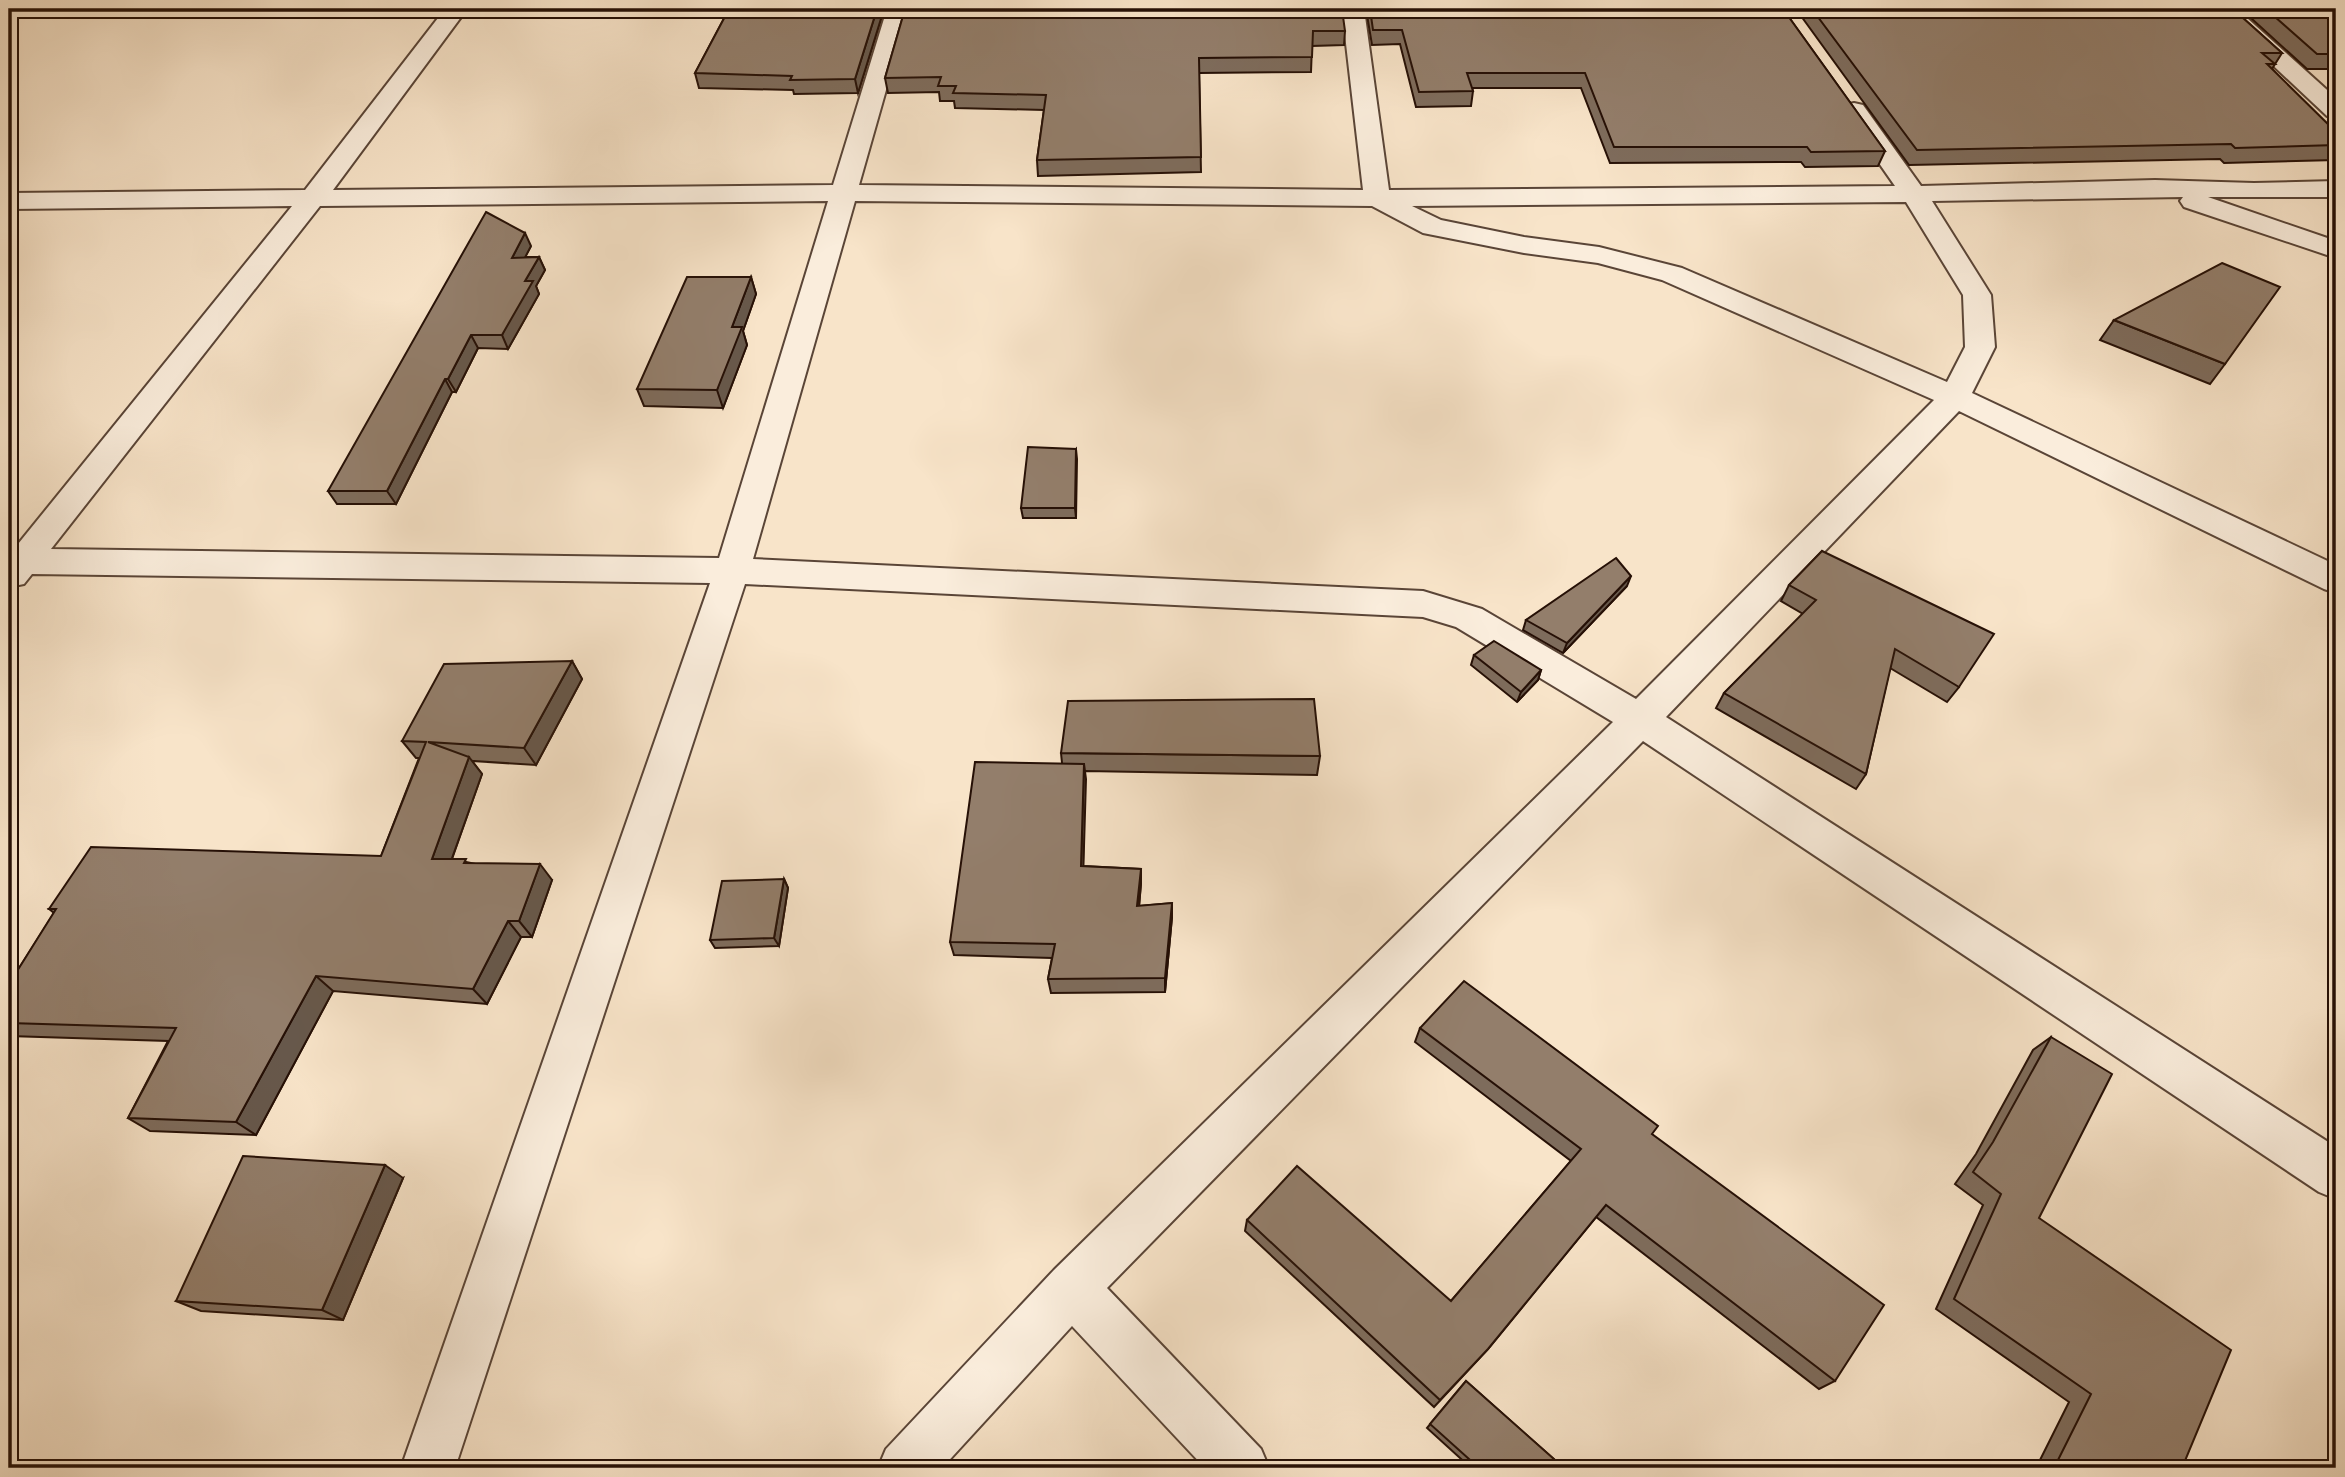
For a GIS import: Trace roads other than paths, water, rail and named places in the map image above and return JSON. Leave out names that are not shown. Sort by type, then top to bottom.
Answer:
[{"type":"street","points":[[13,567],[312,200],[456,9]]},
{"type":"street","points":[[428,1468],[732,571],[898,9]]},
{"type":"street","points":[[1353,9],[1377,198]]},
{"type":"street","points":[[2224,9],[2336,111]]},
{"type":"street","points":[[905,1468],[1072,1288],[1640,720],[1955,397],[1980,347],[1977,295],[1913,194],[1844,96]]},
{"type":"street","points":[[9,201],[844,193],[1377,198],[1913,194],[2155,188],[2254,191],[2336,189]]},
{"type":"street","points":[[2155,188],[2336,250]]},
{"type":"street","points":[[1377,198],[1433,227],[1524,245],[1599,255],[1672,274],[1955,397],[2336,580]]},
{"type":"street","points":[[13,567],[732,571],[1423,604],[1469,618],[1640,720],[2336,1175]]},
{"type":"street","points":[[1072,1288],[1242,1468]]}]
